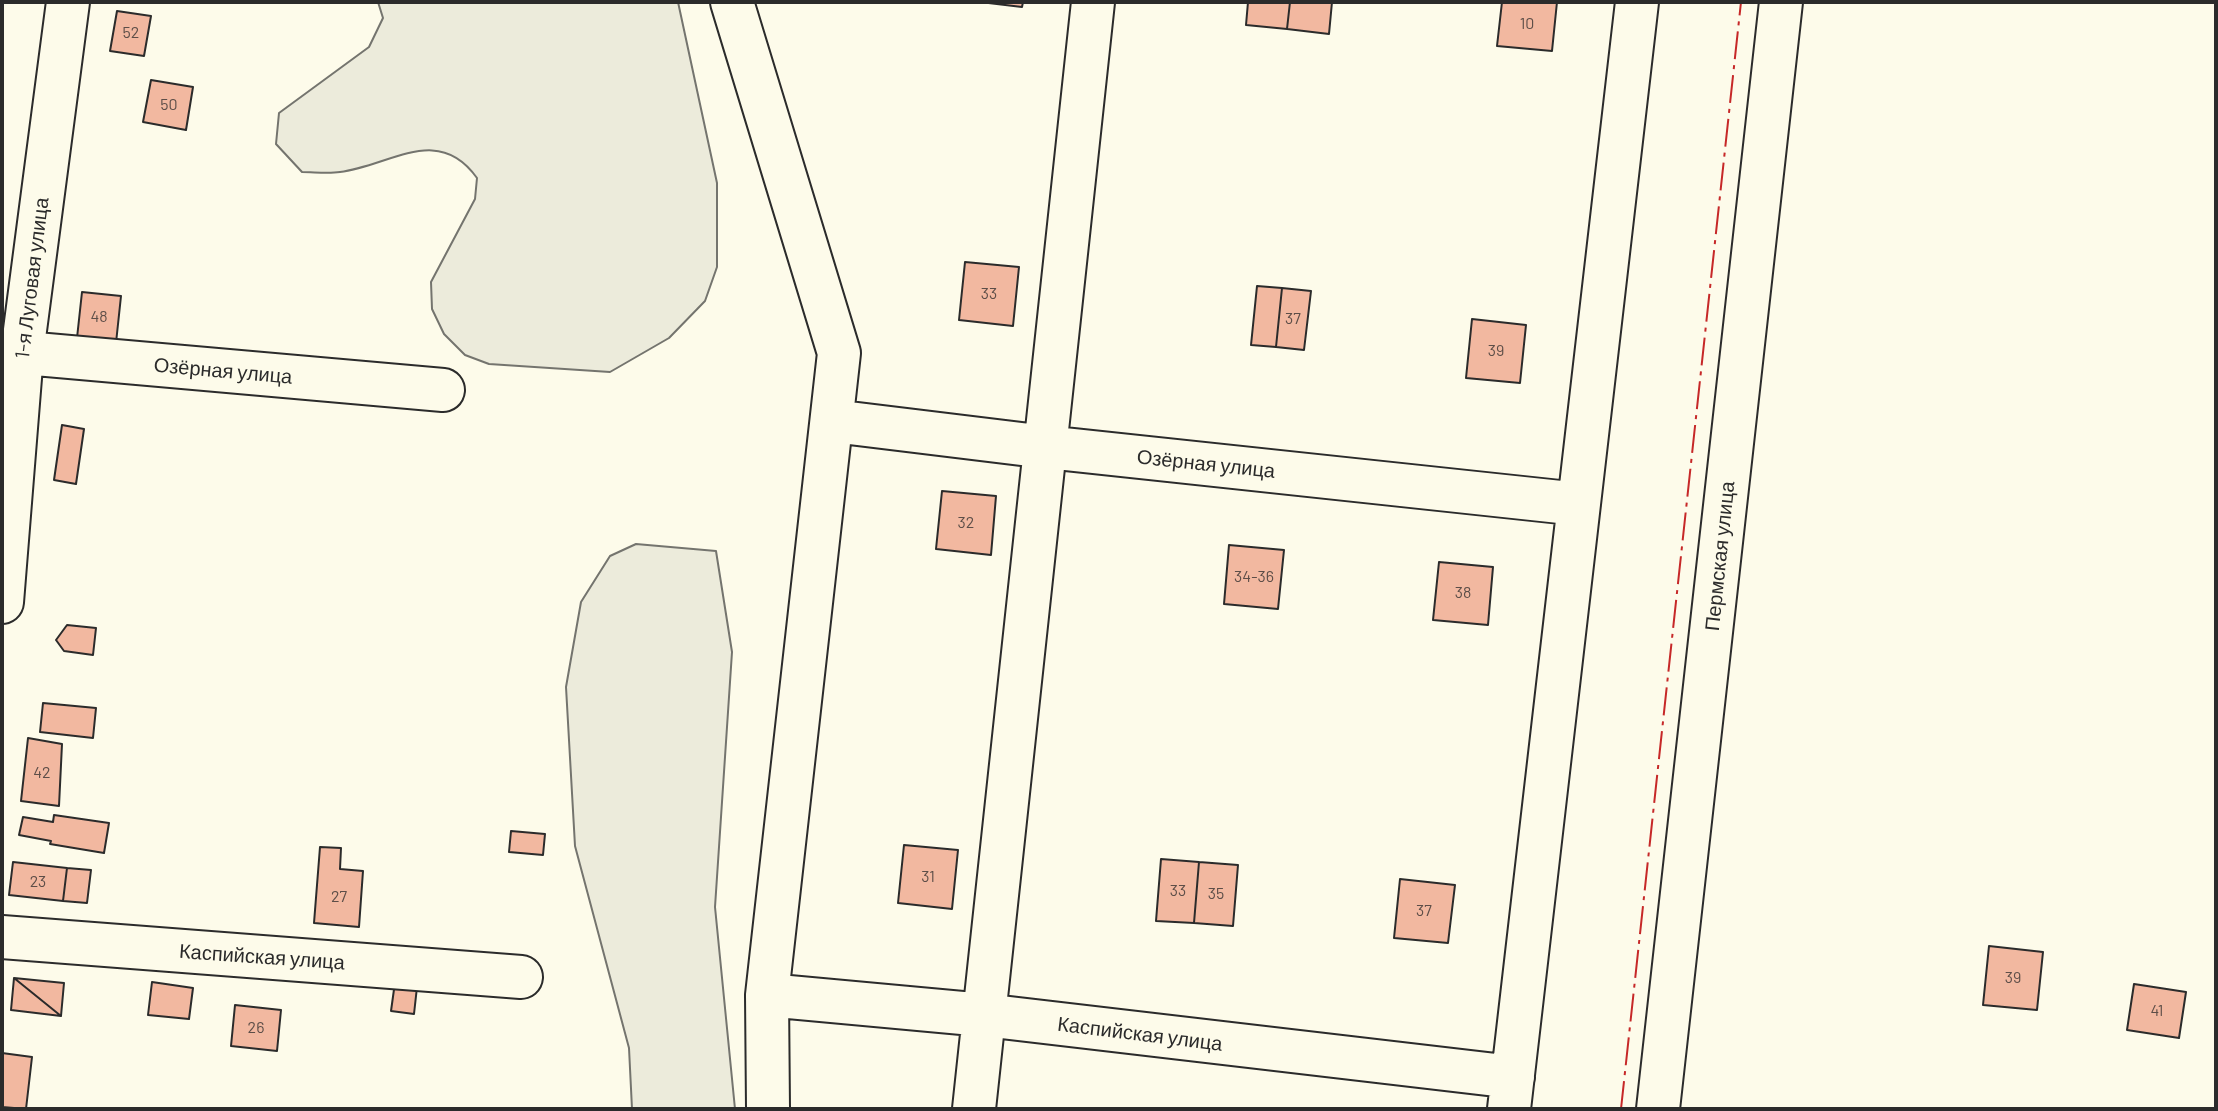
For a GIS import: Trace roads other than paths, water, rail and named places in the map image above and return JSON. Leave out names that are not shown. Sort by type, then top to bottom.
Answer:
[{"type":"street","name":"1-я Луговая улица","points":[[2,602],[12,352],[68,2]]},
{"type":"street","points":[[732,2],[839,353],[767,995],[768,1109]]},
{"type":"street","points":[[974,1109],[1093,2]]},
{"type":"street","points":[[1511,1093],[1637,2]]},
{"type":"street","name":"Пермская улица","points":[[1658,1109],[1781,2]]},
{"type":"street","name":"Озёрная улица","points":[[12,352],[443,390]]},
{"type":"street","name":"Озёрная улица","points":[[833,421],[1579,504]]},
{"type":"street","name":"Каспийская улица","points":[[2,937],[521,977]]},
{"type":"street","name":"Каспийская улица","points":[[767,995],[984,1015],[1511,1093]]}]
